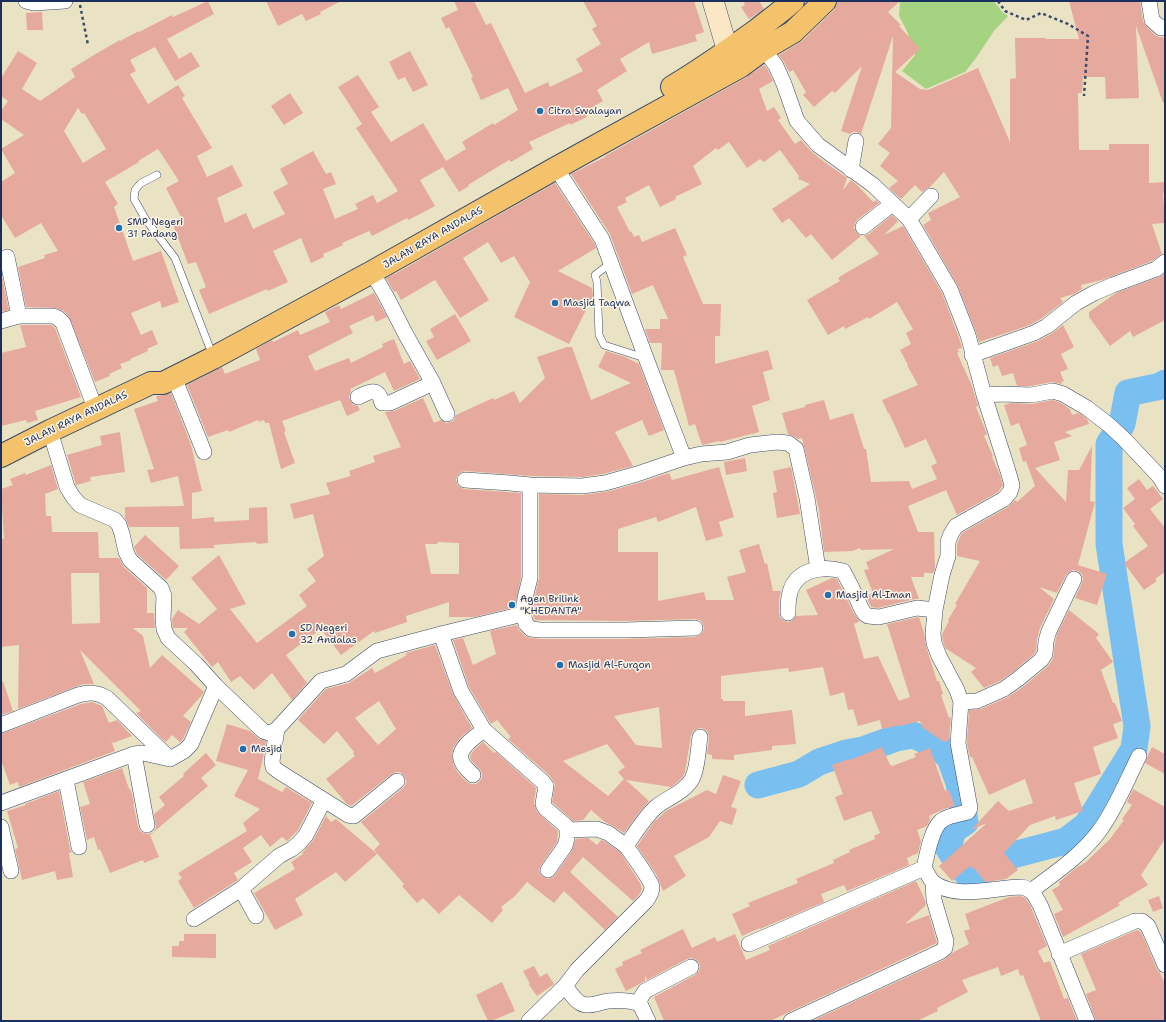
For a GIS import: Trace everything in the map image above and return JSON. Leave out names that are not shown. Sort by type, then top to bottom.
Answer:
[{"type":"main road","points":[[707,75],[728,52],[793,1]]},
{"type":"main road","points":[[707,75],[741,66],[764,49],[793,32],[825,1]]},
{"type":"main road","name":"JALAN RAYA ANDALAS","points":[[150,383],[157,373],[209,346],[336,284],[372,272],[556,168],[707,75]]},
{"type":"main road","name":"JALAN RAYA ANDALAS","points":[[1,456],[95,408],[150,383],[163,383],[214,358],[545,159],[640,106],[707,75]]},
{"type":"street","points":[[26,1],[34,3],[65,1]]},
{"type":"street","points":[[713,1],[728,52]]},
{"type":"street","points":[[1148,1],[1152,20],[1161,28],[1165,27]]},
{"type":"street","points":[[764,49],[776,66],[797,121],[818,145],[873,185],[908,219],[950,289],[968,335],[972,355],[1012,485],[1010,492],[1004,499],[956,526],[948,542],[948,556],[942,575],[935,610],[933,634],[936,649],[957,690],[961,702],[958,743],[970,808],[968,812],[953,815],[942,820],[937,826],[931,840],[924,868],[933,882],[946,889],[974,892],[1016,887],[1028,888],[1031,890],[1036,896],[1087,1021]]},
{"type":"street","points":[[851,170],[856,141]]},
{"type":"street","points":[[556,168],[602,239],[684,458]]},
{"type":"street","points":[[908,219],[931,196]]},
{"type":"street","points":[[863,227],[892,204]]},
{"type":"street","points":[[7,257],[19,316]]},
{"type":"street","points":[[972,355],[1034,333],[1047,326],[1076,303],[1094,293],[1156,269],[1165,262]]},
{"type":"street","points":[[372,272],[433,383],[447,414]]},
{"type":"street","points":[[1,321],[19,316],[53,316],[58,318],[63,323],[95,408]]},
{"type":"street","points":[[174,377],[204,452]]},
{"type":"street","points":[[358,397],[372,391],[380,396],[382,403],[390,403],[433,383]]},
{"type":"street","points":[[984,395],[1031,395],[1053,391],[1062,394],[1087,408],[1109,425],[1159,476],[1165,486]]},
{"type":"street","points":[[50,431],[67,487],[73,497],[80,505],[115,520],[119,524],[126,552],[130,560],[161,588],[164,596],[164,624],[168,638],[264,732],[274,732],[277,730],[321,681],[346,674],[377,651],[524,614]]},
{"type":"street","points":[[465,480],[530,485],[582,486],[605,483],[701,454],[727,452],[750,445],[777,442],[788,443],[796,449],[807,498],[818,569]]},
{"type":"street","points":[[530,485],[530,578],[525,598],[524,614],[526,624],[531,629],[626,630],[695,628]]},
{"type":"street","points":[[788,613],[788,598],[791,588],[800,576],[808,571],[832,568],[843,572],[864,614],[868,616],[879,617],[917,608],[935,610]]},
{"type":"street","points":[[961,702],[977,701],[1004,688],[1018,679],[1041,660],[1045,654],[1046,641],[1049,631],[1074,579]]},
{"type":"street","points":[[441,634],[461,691],[484,730],[543,782],[546,786],[543,804],[545,808],[566,826],[567,838],[565,846],[548,870]]},
{"type":"street","points":[[1,803],[134,754],[143,753],[170,759],[184,751],[191,744],[216,686]]},
{"type":"street","points":[[1,725],[78,695],[97,693],[107,698],[170,759]]},
{"type":"street","points":[[277,730],[272,761],[273,767],[348,815],[354,816],[397,781]]},
{"type":"street","points":[[473,775],[462,763],[460,755],[462,749],[484,730]]},
{"type":"street","points":[[626,846],[656,807],[685,787],[691,780],[694,774],[700,737]]},
{"type":"street","points":[[134,754],[147,825]]},
{"type":"street","points":[[1031,890],[1068,864],[1100,830],[1109,817],[1139,756]]},
{"type":"street","points":[[66,780],[79,847]]},
{"type":"street","points":[[194,919],[241,889],[280,856],[303,840],[324,800]]},
{"type":"street","points":[[1,827],[3,846],[11,871]]},
{"type":"street","points":[[529,1021],[565,986],[577,970],[646,901],[651,894],[652,886],[649,879],[626,846],[608,833],[597,830],[567,830]]},
{"type":"street","points":[[749,944],[924,868]]},
{"type":"street","points":[[791,1021],[940,952],[945,948],[946,941],[934,900],[933,882]]},
{"type":"street","points":[[241,889],[256,916]]},
{"type":"street","points":[[1060,954],[1135,921],[1142,921],[1148,926],[1165,965]]},
{"type":"street","points":[[648,1021],[640,1004],[640,999],[645,991],[691,967]]},
{"type":"street","points":[[565,986],[580,1003],[588,1005],[609,1001],[632,1001],[640,1004]]},
{"type":"lane","points":[[157,175],[141,183],[135,190],[134,200],[146,220],[174,258],[209,346]]},
{"type":"lane","points":[[611,263],[595,275],[597,282],[599,335],[604,345],[646,358]]},
{"type":"path","points":[[79,1],[88,45]]},
{"type":"path","points":[[998,1],[1005,11],[1026,20],[1040,13],[1068,24],[1088,36],[1084,96]]},
{"type":"green space","points":[[900,1],[994,1],[1003,13],[1008,16],[994,31],[965,72],[926,89],[902,71],[915,55],[907,31],[899,16]]},
{"type":"building","points":[[208,1],[214,14],[167,39],[179,59],[191,52],[200,66],[175,81],[155,47],[130,60],[136,71],[130,74],[148,104],[178,85],[185,96],[182,98],[212,148],[197,156],[207,177],[232,165],[243,186],[217,198],[225,223],[246,213],[253,229],[285,214],[273,192],[288,184],[280,169],[313,151],[326,174],[331,172],[336,184],[323,189],[335,219],[358,209],[355,204],[373,195],[377,203],[398,191],[356,128],[362,124],[338,87],[358,75],[379,107],[371,112],[391,142],[423,123],[446,161],[466,149],[462,142],[518,110],[508,88],[481,100],[471,78],[473,77],[449,27],[446,29],[441,18],[458,10],[454,1],[474,1],[486,25],[491,23],[525,93],[548,82],[550,87],[583,71],[576,59],[601,44],[592,29],[597,26],[583,1],[694,1],[704,32],[695,35],[697,41],[652,54],[649,42],[620,59],[627,71],[597,90],[603,101],[585,112],[587,117],[570,125],[570,123],[529,142],[533,149],[511,162],[509,160],[459,192],[443,167],[420,180],[435,206],[422,213],[408,220],[407,218],[372,236],[369,231],[342,243],[343,245],[323,254],[324,257],[311,263],[301,238],[273,251],[288,282],[268,291],[267,289],[209,314],[199,290],[206,287],[196,262],[188,264],[172,222],[182,219],[166,188],[179,181],[158,149],[105,182],[118,204],[114,207],[133,261],[161,251],[179,302],[162,308],[160,301],[131,313],[141,335],[152,330],[158,344],[147,349],[148,351],[130,359],[131,360],[120,364],[122,368],[109,374],[110,376],[95,382],[69,317],[64,311],[56,308],[26,307],[18,267],[45,258],[44,255],[58,251],[41,223],[15,238],[1,215],[1,182],[15,173],[1,149],[24,135],[1,119],[1,111],[8,101],[1,96],[1,78],[18,51],[37,63],[22,89],[40,101],[75,77],[71,69],[120,40],[172,15],[173,17]],"holes":[[[78,108],[82,114],[84,113],[106,149],[83,163],[64,131]]]},
{"type":"building","points":[[266,1],[341,1],[320,12],[321,14],[306,21],[302,14],[278,26]]},
{"type":"building","points":[[743,1],[759,1],[764,9],[749,19],[741,7],[745,5]]},
{"type":"building","points":[[837,1],[900,1],[888,12],[901,25],[899,26],[920,49],[895,72],[920,89],[928,90],[978,68],[1010,142],[1010,79],[1016,78],[1015,38],[1079,39],[1069,1],[1140,1],[1143,21],[1146,26],[1155,35],[1163,37],[1165,42],[1165,102],[1163,103],[1136,26],[1139,98],[1106,99],[1105,77],[1083,77],[1082,93],[1078,93],[1079,150],[1109,150],[1109,144],[1149,144],[1149,183],[1165,182],[1165,193],[1163,193],[1165,223],[1152,224],[1162,254],[1152,261],[1102,280],[1081,285],[1082,289],[1074,294],[1060,298],[1063,302],[1030,325],[979,342],[958,286],[923,225],[931,220],[928,213],[960,197],[944,172],[930,187],[922,192],[915,185],[901,199],[889,188],[898,181],[880,166],[890,153],[878,144],[891,128],[893,36],[861,134],[853,132],[850,134],[841,131],[862,66],[835,93],[832,91],[814,107],[803,95],[806,92],[793,70],[789,72],[779,55],[802,41],[834,10],[837,5]]},
{"type":"building","points":[[42,12],[43,30],[27,30],[26,13]]},
{"type":"building","points":[[410,51],[428,85],[413,92],[405,77],[398,80],[389,62]]},
{"type":"building","points":[[764,65],[773,81],[759,89],[767,111],[774,107],[781,118],[778,120],[795,144],[801,140],[819,158],[847,178],[843,190],[851,180],[873,202],[876,200],[879,203],[855,223],[854,228],[861,236],[832,260],[811,234],[806,238],[789,218],[782,223],[772,209],[810,184],[798,179],[799,176],[780,150],[764,162],[760,159],[747,168],[729,142],[718,150],[716,148],[693,166],[702,184],[675,197],[676,199],[660,207],[649,185],[625,198],[627,202],[617,207],[630,232],[631,231],[634,237],[639,235],[642,242],[675,228],[687,255],[683,257],[703,304],[721,304],[720,336],[715,336],[715,364],[768,350],[773,369],[763,372],[770,400],[752,406],[759,432],[702,445],[695,424],[689,426],[674,370],[661,370],[662,343],[650,343],[645,329],[660,329],[660,319],[668,319],[653,285],[632,294],[610,234],[571,174],[605,157],[747,77]]},
{"type":"building","points":[[290,93],[303,113],[284,125],[271,106]]},
{"type":"building","points":[[555,183],[596,248],[558,271],[592,288],[593,296],[569,344],[514,317],[530,282],[514,256],[501,263],[488,242],[463,258],[489,300],[460,318],[435,280],[401,300],[396,291],[394,292],[386,278]]},
{"type":"building","points":[[892,215],[898,221],[884,235],[903,226],[942,293],[962,348],[958,349],[959,352],[957,353],[972,386],[978,406],[976,407],[987,434],[984,436],[1003,485],[998,492],[957,515],[946,490],[908,506],[918,532],[934,532],[935,569],[933,573],[924,573],[924,577],[911,577],[919,599],[878,608],[871,607],[866,596],[873,593],[864,570],[869,569],[866,562],[894,549],[861,550],[860,548],[852,551],[824,552],[819,510],[802,438],[798,439],[788,434],[782,413],[824,400],[830,420],[853,413],[864,449],[866,449],[871,482],[909,481],[912,489],[937,479],[931,466],[937,463],[926,439],[905,448],[882,400],[918,385],[900,350],[911,344],[906,333],[913,329],[897,302],[869,319],[868,317],[845,329],[844,326],[828,335],[807,300],[840,281],[838,278],[844,274],[879,254],[864,236],[869,234]]},
{"type":"building","points":[[1,273],[9,310],[1,312]]},
{"type":"building","points":[[1165,273],[1165,320],[1133,337],[1130,331],[1110,346],[1089,317],[1089,312],[1116,293],[1159,277]]},
{"type":"building","points":[[374,293],[387,317],[376,322],[373,315],[349,326],[353,333],[308,356],[315,371],[349,358],[351,363],[383,347],[382,344],[394,339],[404,364],[410,361],[420,379],[394,391],[385,372],[350,389],[350,400],[353,405],[358,406],[360,410],[347,416],[340,400],[282,421],[286,431],[284,432],[295,463],[281,469],[269,423],[265,423],[264,420],[259,422],[258,420],[229,432],[228,430],[208,437],[187,385],[222,367],[225,374],[260,360],[256,349],[272,340],[273,342],[298,330],[300,335],[330,322],[325,312],[339,305],[341,309]]},
{"type":"building","points":[[455,314],[471,341],[437,360],[426,341],[434,337],[430,329]]},
{"type":"building","points":[[20,325],[51,325],[55,328],[81,397],[35,411],[38,420],[27,423],[26,420],[1,426],[1,353],[26,347]]},
{"type":"building","points":[[1063,325],[1074,347],[1061,354],[1068,369],[1060,372],[1064,381],[1061,382],[1062,384],[1052,382],[1030,386],[1017,386],[1013,373],[1002,376],[998,365],[993,367],[990,358],[1038,341]]},
{"type":"building","points":[[567,347],[572,347],[591,400],[631,383],[598,367],[606,351],[625,357],[639,364],[664,430],[649,436],[642,420],[615,432],[633,466],[603,474],[582,477],[531,476],[466,471],[461,472],[458,475],[456,479],[457,484],[464,489],[521,493],[521,577],[515,607],[474,617],[449,617],[449,602],[406,616],[407,622],[375,633],[374,631],[341,655],[321,629],[286,655],[307,683],[292,700],[272,673],[254,690],[240,676],[231,682],[218,662],[212,667],[184,632],[188,628],[173,628],[172,619],[178,610],[199,624],[217,609],[191,578],[219,555],[246,604],[230,609],[257,643],[307,606],[299,595],[316,581],[307,569],[324,556],[313,514],[294,519],[290,504],[330,494],[326,483],[351,476],[349,471],[375,462],[373,456],[401,447],[385,412],[394,411],[423,398],[434,423],[441,420],[446,423],[454,420],[456,415],[493,398],[494,400],[514,391],[520,403],[545,378],[537,357]],"holes":[[[438,542],[459,543],[459,574],[431,574],[425,544],[437,544]]]},
{"type":"building","points":[[171,393],[191,445],[202,491],[192,493],[192,519],[214,517],[214,522],[249,520],[249,508],[267,507],[268,543],[257,544],[256,542],[213,545],[215,548],[180,549],[179,527],[129,527],[125,518],[125,507],[184,506],[178,476],[151,483],[147,470],[154,469],[134,409],[158,401],[156,396]]},
{"type":"building","points":[[1052,400],[1059,402],[1070,409],[1072,415],[1078,413],[1082,415],[1087,419],[1089,424],[1065,432],[1072,436],[1054,442],[1060,460],[1035,468],[1066,502],[1068,470],[1079,470],[1092,446],[1090,501],[1095,502],[1078,565],[1107,574],[1097,605],[1075,598],[1083,579],[1082,574],[1078,571],[1073,570],[1066,575],[1057,593],[1039,587],[1054,599],[1040,628],[1036,651],[1013,672],[1000,681],[984,688],[971,672],[976,668],[945,648],[943,641],[942,634],[957,605],[955,604],[980,561],[957,556],[957,544],[962,533],[1008,507],[1015,500],[1017,502],[1035,486],[1026,461],[1023,462],[1019,448],[1027,445],[1019,423],[1011,426],[1004,405],[1011,403],[1032,404]]},
{"type":"building","points":[[120,432],[125,472],[90,477],[91,481],[76,485],[67,455],[102,445],[100,436]]},
{"type":"building","points":[[745,458],[747,471],[726,475],[724,462]]},
{"type":"building","points":[[51,465],[58,489],[45,494],[46,516],[51,516],[52,532],[98,532],[99,558],[119,558],[124,567],[147,588],[147,613],[154,613],[155,628],[133,628],[143,636],[150,668],[162,655],[204,692],[183,716],[191,722],[180,742],[172,735],[166,742],[160,737],[136,713],[141,711],[80,650],[94,684],[84,684],[18,709],[19,645],[1,647],[1,539],[4,539],[1,489],[13,485],[10,479],[25,473],[26,475]],"holes":[[[71,573],[99,573],[100,623],[72,624]]]},
{"type":"building","points":[[719,467],[734,517],[719,522],[723,536],[706,541],[696,507],[658,522],[656,517],[618,529],[618,552],[658,552],[658,601],[704,592],[706,600],[734,600],[727,577],[746,572],[739,550],[759,544],[765,564],[767,563],[773,591],[781,591],[779,613],[780,618],[784,621],[792,621],[796,616],[818,615],[806,590],[832,578],[837,579],[854,614],[860,621],[854,624],[864,659],[878,656],[899,701],[910,697],[887,624],[919,617],[926,646],[937,681],[939,681],[943,694],[941,695],[949,718],[951,717],[949,740],[944,742],[922,727],[920,721],[882,729],[880,720],[858,726],[853,709],[848,710],[844,692],[830,696],[823,667],[789,672],[788,668],[721,676],[721,699],[723,699],[723,701],[745,701],[745,716],[792,710],[796,744],[772,746],[772,750],[734,755],[734,760],[712,759],[712,755],[707,754],[709,738],[706,730],[702,728],[693,731],[685,772],[682,778],[671,787],[626,780],[649,801],[624,833],[605,822],[591,810],[583,820],[573,821],[552,802],[555,784],[550,776],[508,739],[511,737],[497,720],[491,724],[469,687],[453,640],[463,638],[473,665],[496,654],[490,631],[517,625],[519,630],[525,636],[540,639],[626,639],[695,637],[700,635],[703,632],[703,624],[700,620],[695,619],[626,621],[535,620],[532,613],[539,578],[539,494],[582,495],[606,492],[669,473],[672,480]],"holes":[[[659,707],[662,748],[636,745],[614,716]],[[607,744],[625,767],[618,772],[624,779],[608,796],[563,761]]]},
{"type":"building","points":[[791,467],[800,514],[777,518],[773,493],[777,492],[773,471]]},
{"type":"building","points":[[1139,479],[1147,490],[1153,486],[1163,499],[1150,509],[1165,528],[1165,572],[1155,579],[1157,581],[1144,590],[1124,563],[1148,546],[1133,526],[1135,524],[1123,508],[1135,499],[1127,488]]},
{"type":"building","points":[[145,535],[179,566],[166,580],[137,554],[134,547]]},
{"type":"building","points":[[1069,610],[1099,634],[1096,638],[1113,662],[1101,670],[1113,703],[1115,703],[1122,721],[1113,724],[1118,738],[1093,747],[1101,774],[1074,783],[1083,811],[1056,820],[1055,816],[1030,825],[1004,853],[1018,870],[1006,879],[985,882],[974,868],[973,869],[970,866],[952,881],[939,866],[987,823],[971,830],[998,801],[1009,811],[1033,803],[1025,779],[989,795],[972,757],[970,757],[969,754],[967,742],[969,710],[981,709],[1008,697],[1047,667],[1053,659],[1057,634]]},
{"type":"building","points":[[435,645],[453,694],[472,728],[460,738],[453,748],[452,756],[454,766],[458,773],[471,784],[476,784],[479,782],[482,778],[482,772],[471,760],[470,756],[483,742],[536,788],[534,803],[537,812],[558,831],[557,842],[539,869],[543,877],[548,879],[555,875],[572,851],[576,839],[588,838],[597,845],[601,840],[620,852],[640,883],[642,889],[633,901],[583,857],[570,872],[618,917],[605,930],[564,891],[554,903],[527,882],[515,896],[501,907],[503,910],[492,923],[459,895],[439,914],[423,898],[417,903],[402,886],[404,884],[374,850],[380,844],[361,822],[403,788],[406,784],[404,776],[400,772],[392,774],[351,806],[346,803],[326,779],[355,756],[353,753],[354,752],[337,731],[324,744],[298,720],[326,689],[349,683],[372,668],[375,673],[407,655],[406,653]],"holes":[[[379,701],[396,729],[378,745],[355,718]]]},
{"type":"building","points":[[1,681],[3,681],[13,711],[1,715]]},
{"type":"building","points":[[92,702],[102,706],[109,723],[117,720],[132,736],[113,743],[111,740],[115,751],[19,787],[18,782],[10,785],[1,760],[1,734],[81,704]]},
{"type":"building","points":[[227,724],[250,731],[259,739],[266,741],[258,779],[282,792],[286,787],[312,803],[298,830],[287,841],[282,837],[270,847],[261,835],[243,848],[252,862],[234,873],[238,880],[194,908],[178,881],[182,878],[178,873],[247,831],[243,823],[260,809],[234,796],[248,770],[216,761]]},
{"type":"building","points":[[882,747],[890,765],[892,766],[916,757],[914,754],[930,748],[945,791],[949,790],[955,806],[929,816],[930,820],[927,826],[917,830],[921,841],[918,853],[907,858],[909,865],[847,891],[844,885],[821,894],[824,902],[742,936],[732,914],[750,906],[748,903],[798,883],[796,879],[834,863],[833,860],[850,852],[849,850],[875,839],[874,836],[880,833],[871,811],[844,821],[835,797],[843,794],[832,765],[849,759],[850,760]]},
{"type":"building","points":[[1152,747],[1165,754],[1165,774],[1145,763]]},
{"type":"building","points":[[206,753],[216,765],[201,778],[208,786],[150,835],[159,857],[144,863],[143,860],[110,873],[100,849],[98,850],[94,837],[87,840],[80,807],[90,804],[83,782],[122,768],[132,794],[138,827],[140,831],[149,834],[156,828],[154,814],[165,805],[159,797],[184,776],[183,774]]},
{"type":"building","points":[[723,775],[741,781],[731,807],[737,809],[732,825],[720,821],[709,837],[674,856],[686,876],[663,891],[656,874],[637,846],[654,822],[666,811],[707,790],[716,794]]},
{"type":"building","points":[[1133,789],[1165,807],[1165,839],[1141,875],[1148,885],[1118,903],[1120,905],[1063,937],[1054,914],[1063,910],[1052,890],[1060,885],[1059,882],[1086,862],[1110,839],[1124,820],[1122,819],[1132,805],[1127,802]]},
{"type":"building","points":[[59,791],[70,849],[72,852],[69,853],[73,877],[57,880],[55,871],[22,880],[15,849],[18,848],[7,811],[26,805],[25,804]]},
{"type":"building","points":[[326,816],[331,822],[336,819],[377,854],[345,882],[336,872],[295,899],[303,915],[275,930],[254,893],[295,869],[291,862],[303,854],[302,853],[314,839]]},
{"type":"building","points":[[916,881],[926,905],[905,924],[929,915],[937,943],[770,1021],[664,1021],[654,997],[695,975],[699,971],[700,967],[699,963],[695,959],[687,959],[647,980],[645,975],[645,981],[626,991],[615,969],[623,965],[622,962],[642,953],[640,950],[683,929],[692,948],[715,937],[717,942],[735,934],[746,960],[770,950],[768,946]]},
{"type":"building","points":[[1021,896],[1025,898],[1030,905],[1047,946],[1038,951],[1044,963],[1050,961],[1064,999],[1068,998],[1077,1021],[1041,1021],[1023,975],[1020,976],[1018,969],[1001,976],[998,967],[962,980],[968,992],[937,1008],[938,1011],[917,1021],[812,1021],[944,960],[952,953],[969,944],[964,931],[970,929],[965,914],[1009,897]]},
{"type":"building","points":[[1159,896],[1163,908],[1153,912],[1148,900]]},
{"type":"building","points":[[1137,930],[1141,932],[1165,984],[1165,1019],[1160,1021],[1096,1021],[1086,994],[1096,990],[1081,954]]},
{"type":"building","points":[[184,934],[216,934],[216,958],[172,957],[172,946],[179,946],[179,941],[184,941]]},
{"type":"building","points":[[534,966],[540,977],[547,973],[554,984],[537,996],[529,985],[530,984],[523,971]]},
{"type":"building","points":[[502,982],[515,1011],[488,1021],[476,995]]},
{"type":"waterway","points":[[758,785],[799,774],[819,762],[846,753],[863,750],[896,738],[913,735],[938,746],[950,758],[959,783],[965,822],[953,830],[948,847],[969,876],[977,876],[996,862],[1013,855],[1066,841],[1087,825],[1134,749],[1137,726],[1109,544],[1109,444],[1122,424],[1128,393],[1161,386],[1165,383]]},
{"type":"place","name":"Citra Swalayan","points":[[540,111]]},
{"type":"place","name":"SMP Negeri 31 Padang","points":[[119,228]]},
{"type":"place","name":"Masjid Taqwa","points":[[555,303]]},
{"type":"place","name":"Masjid Al-Iman","points":[[828,595]]},
{"type":"place","name":"Agen Brilink \"KHEDANTA\"","points":[[512,605]]},
{"type":"place","name":"SD Negeri 32 Andalas","points":[[292,634]]},
{"type":"place","name":"Masjid Al-Furqon","points":[[560,665]]},
{"type":"place","name":"Mesjid","points":[[243,749]]}]
